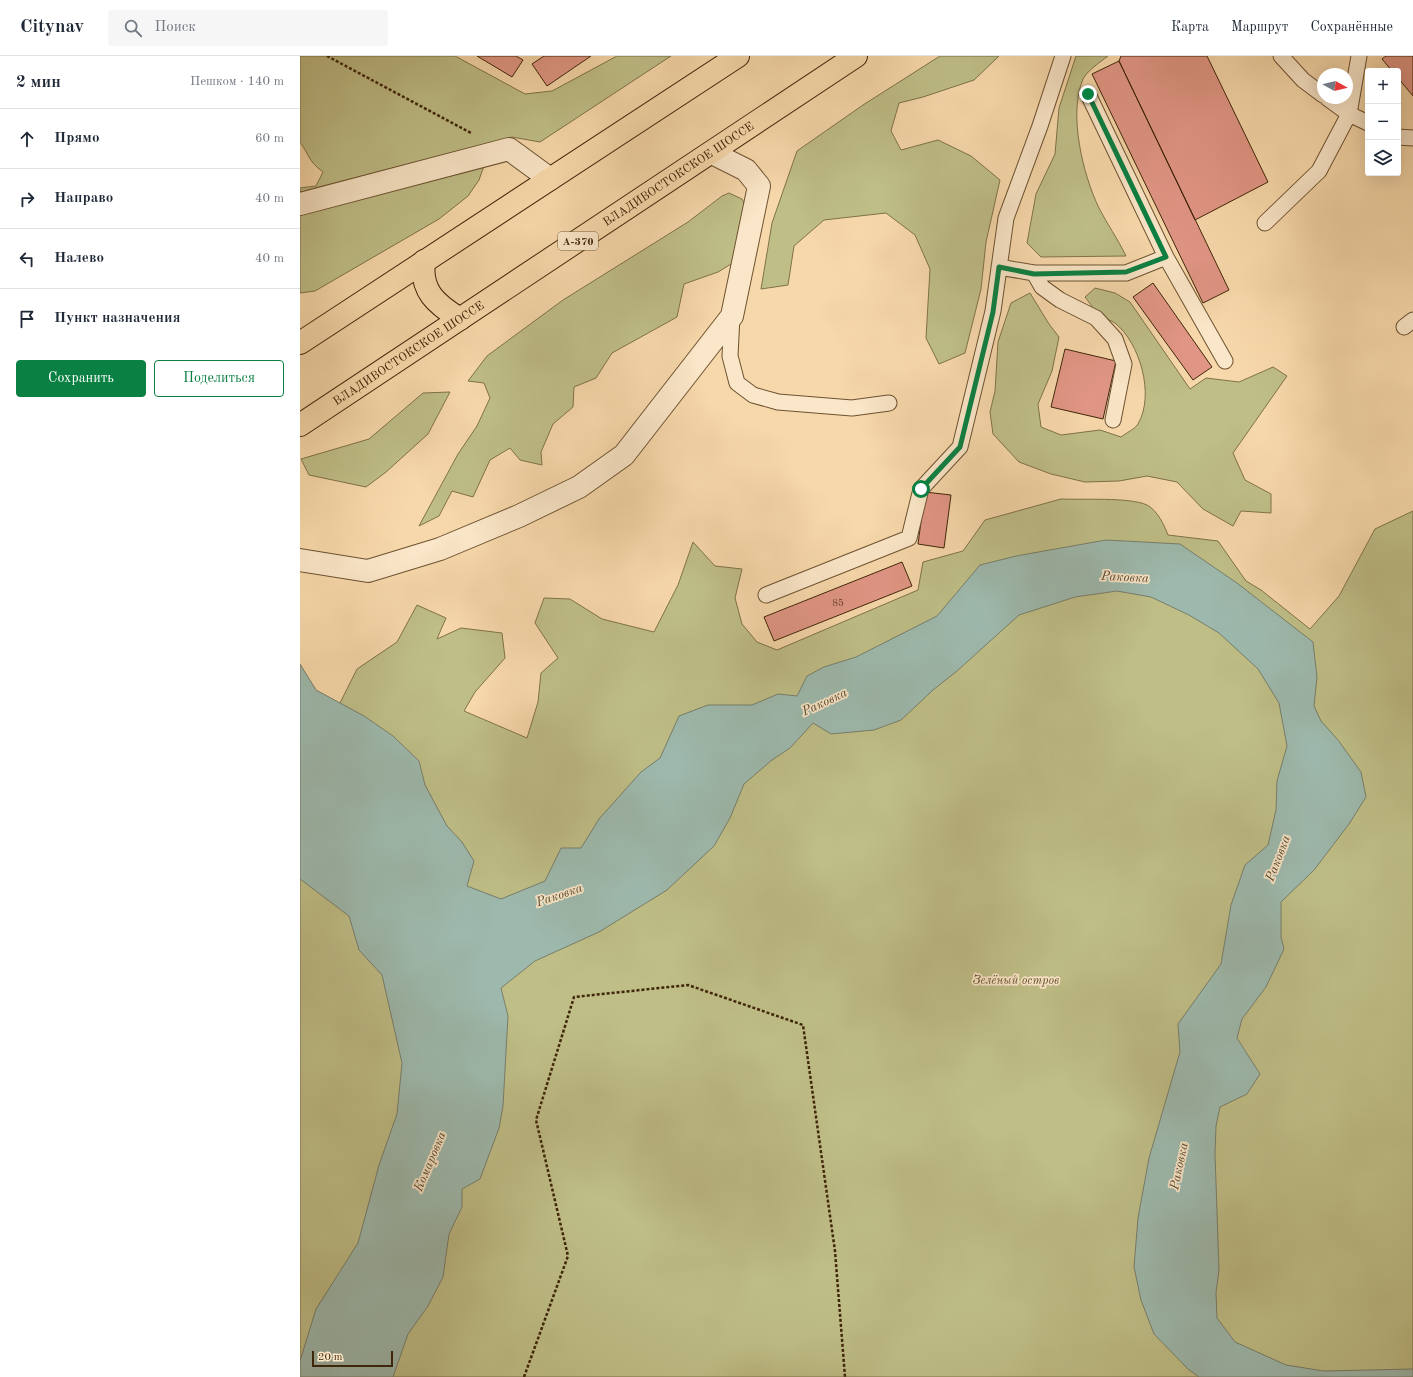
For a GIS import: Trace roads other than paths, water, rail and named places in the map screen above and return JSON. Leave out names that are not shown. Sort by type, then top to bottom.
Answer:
[{"type":"highway","points":[[300,342],[738,56]]},
{"type":"highway","name":"ВЛАДИВОСТОКСКОЕ ШОССЕ","points":[[300,426],[856,56]]},
{"type":"highway","points":[[424,260],[422,276],[427,288],[442,308],[460,319]]},
{"type":"street","points":[[300,204],[509,148],[550,179]]},
{"type":"street","points":[[300,560],[368,571],[440,549],[519,516],[578,488],[624,455],[732,316],[759,186],[746,170],[712,153]]},
{"type":"lane","points":[[766,595],[909,538],[921,489],[960,447],[993,312],[1006,218],[1040,126],[1063,56]]},
{"type":"lane","points":[[1281,56],[1303,80],[1317,90]]},
{"type":"lane","points":[[1265,224],[1319,171],[1349,114],[1359,56]]},
{"type":"lane","points":[[1088,94],[1166,257],[1225,361]]},
{"type":"lane","points":[[1335,104],[1349,114],[1365,122]]},
{"type":"lane","points":[[1401,137],[1413,138]]},
{"type":"lane","points":[[999,267],[1034,274],[1126,272],[1166,257]]},
{"type":"lane","points":[[1034,274],[1042,287],[1060,300],[1096,318],[1115,339],[1124,364],[1113,420]]},
{"type":"lane","points":[[732,316],[730,356],[737,383],[753,395],[778,402],[832,407],[852,408],[889,403]]},
{"type":"water","points":[[1106,540],[1180,544],[1237,583],[1313,642],[1317,677],[1314,706],[1321,721],[1338,740],[1361,772],[1366,797],[1349,824],[1314,870],[1281,902],[1281,937],[1284,949],[1266,987],[1242,1019],[1237,1038],[1260,1074],[1247,1094],[1220,1107],[1216,1126],[1215,1154],[1219,1270],[1216,1293],[1217,1318],[1235,1342],[1286,1365],[1324,1371],[1413,1369],[1413,1377],[1199,1377],[1188,1369],[1154,1334],[1141,1300],[1134,1267],[1138,1218],[1149,1158],[1180,1052],[1178,1024],[1221,964],[1231,905],[1245,865],[1268,845],[1276,810],[1277,781],[1287,746],[1279,703],[1258,669],[1219,633],[1189,615],[1151,597],[1117,591],[1075,597],[1019,615],[901,720],[874,730],[831,734],[813,723],[790,748],[772,760],[744,784],[730,818],[714,846],[667,890],[599,932],[535,961],[501,988],[508,1016],[503,1106],[499,1128],[480,1179],[462,1189],[462,1207],[449,1234],[443,1277],[428,1306],[408,1334],[393,1377],[300,1377],[300,1361],[316,1309],[358,1243],[379,1165],[397,1114],[402,1063],[382,975],[359,950],[349,916],[300,879],[300,664],[316,690],[364,716],[393,736],[419,761],[425,785],[447,826],[462,842],[474,861],[467,886],[501,899],[545,881],[561,848],[581,848],[599,819],[641,772],[660,758],[679,716],[708,705],[752,705],[778,694],[797,696],[807,676],[824,667],[856,657],[937,616],[980,565],[1016,556]]},
{"type":"water label","name":"Раковка","points":[[1125,576]]},
{"type":"water label","name":"Раковка","points":[[824,701]]},
{"type":"water label","name":"Раковка","points":[[1277,858]]},
{"type":"water label","name":"Раковка","points":[[559,894]]},
{"type":"water label","name":"Комаровка","points":[[429,1161]]},
{"type":"water label","name":"Раковка","points":[[1178,1166]]},
{"type":"park label","name":"Зелёный остров","points":[[1016,980]]}]
